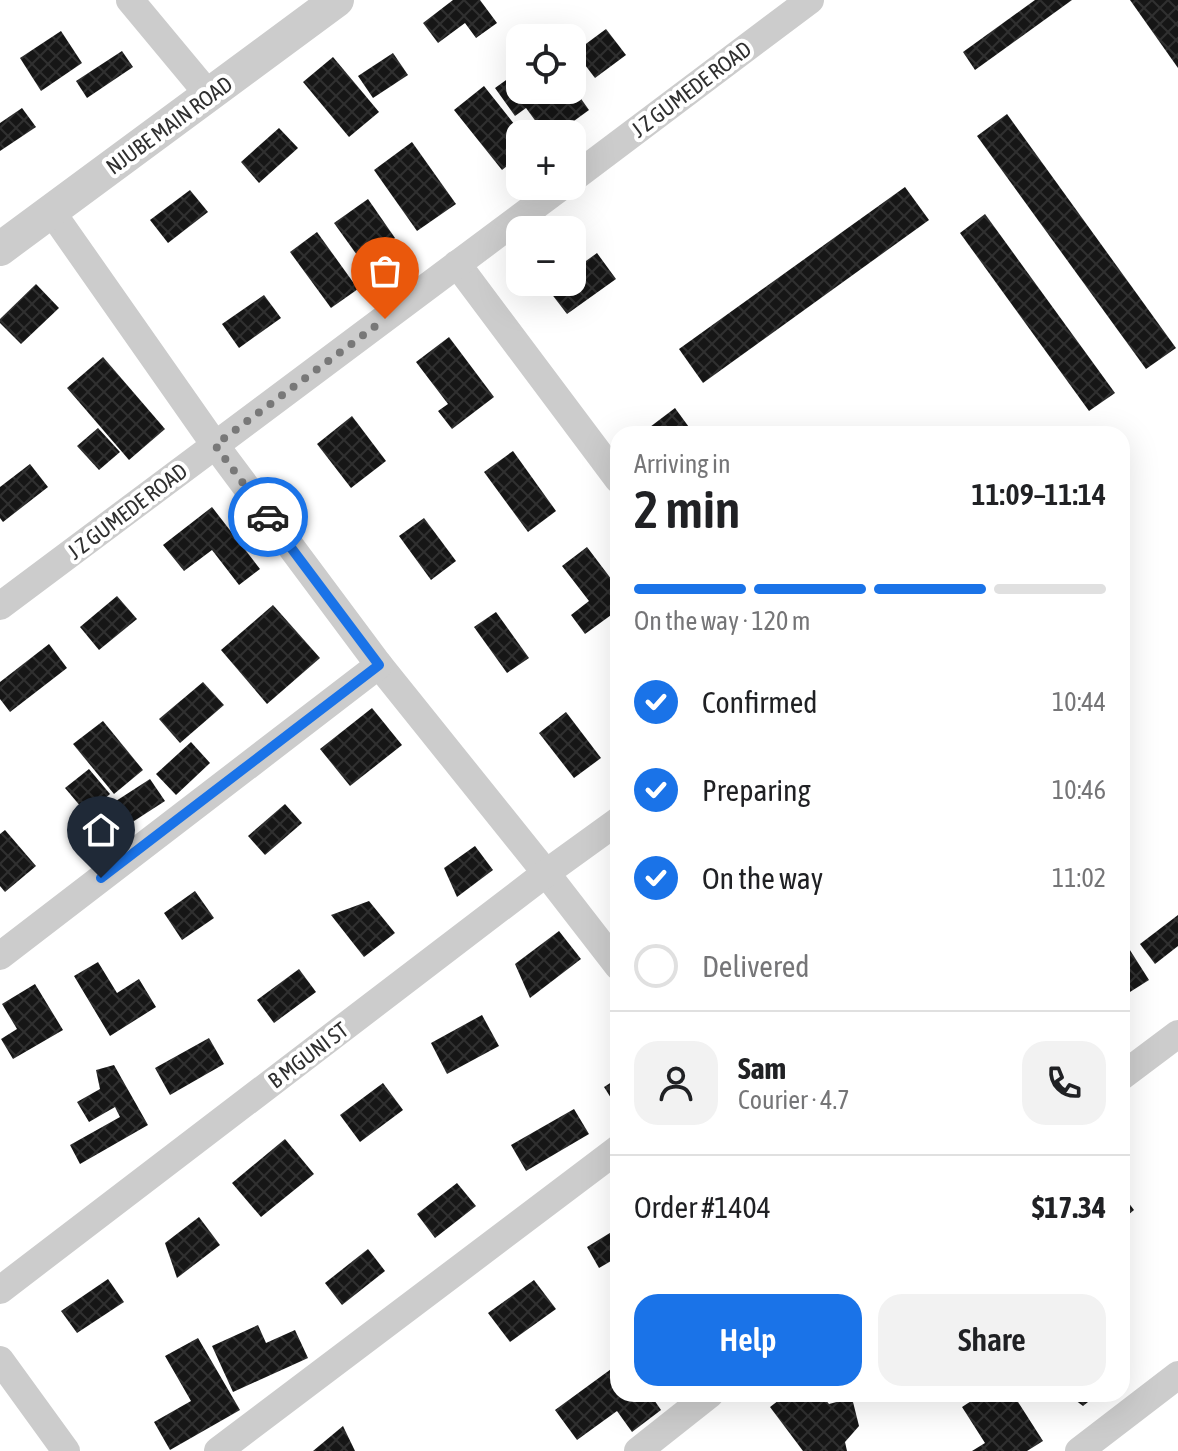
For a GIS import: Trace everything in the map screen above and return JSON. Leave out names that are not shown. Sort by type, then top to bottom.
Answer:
[{"type":"street","points":[[130,0],[209,95]]},
{"type":"street","name":"NJUBE MAIN ROAD","points":[[0,249],[337,0]]},
{"type":"street","name":"J Z GUMEDE ROAD","points":[[586,168],[810,0]]},
{"type":"street","name":"J Z GUMEDE ROAD","points":[[0,606],[543,200]]},
{"type":"street","points":[[51,211],[215,445],[379,665],[610,956]]},
{"type":"street","points":[[457,264],[610,468]]},
{"type":"street","points":[[0,956],[379,665]]},
{"type":"street","name":"B MGUNI ST","points":[[0,1290],[610,827]]},
{"type":"street","points":[[1130,1070],[1178,1034]]},
{"type":"street","points":[[218,1451],[610,1155]]},
{"type":"street","points":[[0,1360],[66,1451]]},
{"type":"street","points":[[1079,1451],[1178,1375]]},
{"type":"street","points":[[638,1451],[700,1402]]},
{"type":"building","points":[[453,0],[480,0],[497,23],[476,38],[465,23],[438,43],[423,23]]},
{"type":"building","points":[[1035,0],[1072,0],[975,70],[963,52]]},
{"type":"building","points":[[1130,0],[1178,0],[1178,68]]},
{"type":"building","points":[[606,29],[626,55],[595,78],[586,66],[586,44]]},
{"type":"building","points":[[61,31],[82,63],[41,91],[20,58]]},
{"type":"building","points":[[122,51],[133,67],[87,98],[76,81]]},
{"type":"building","points":[[393,53],[408,75],[373,98],[358,76]]},
{"type":"building","points":[[333,57],[379,112],[349,137],[303,82]]},
{"type":"building","points":[[506,80],[506,103],[495,88]]},
{"type":"building","points":[[484,86],[511,120],[506,120],[506,167],[502,170],[454,110]]},
{"type":"building","points":[[506,104],[585,104],[589,110],[575,120],[535,120],[526,108],[515,116]]},
{"type":"building","points":[[22,108],[36,127],[0,151],[0,123]]},
{"type":"building","points":[[1007,114],[1176,348],[1146,369],[977,136]]},
{"type":"building","points":[[279,128],[298,148],[259,183],[241,162]]},
{"type":"building","points":[[412,142],[456,204],[417,231],[374,170]]},
{"type":"building","points":[[905,187],[929,220],[703,383],[679,349]]},
{"type":"building","points":[[190,190],[208,212],[168,243],[150,220]]},
{"type":"building","points":[[368,199],[395,238],[362,262],[334,223]]},
{"type":"building","points":[[985,214],[1115,393],[1089,411],[960,233]]},
{"type":"building","points":[[317,232],[358,289],[331,308],[290,252]]},
{"type":"building","points":[[395,242],[409,260],[373,287],[360,268]]},
{"type":"building","points":[[597,253],[616,279],[567,314],[553,296],[586,296],[586,261]]},
{"type":"building","points":[[36,284],[59,308],[21,344],[0,323],[0,319]]},
{"type":"building","points":[[264,295],[281,318],[239,348],[222,324]]},
{"type":"building","points":[[449,337],[494,397],[452,429],[438,411],[448,404],[416,362]]},
{"type":"building","points":[[103,357],[165,429],[129,460],[67,388]]},
{"type":"building","points":[[675,408],[688,426],[651,426]]},
{"type":"building","points":[[352,416],[386,461],[351,488],[317,444]]},
{"type":"building","points":[[98,428],[120,452],[99,470],[77,446]]},
{"type":"building","points":[[513,451],[556,511],[528,532],[484,472]]},
{"type":"building","points":[[30,464],[48,487],[3,522],[0,518],[0,487]]},
{"type":"building","points":[[212,507],[260,569],[239,585],[212,550],[184,571],[163,545]]},
{"type":"building","points":[[424,518],[456,561],[431,580],[399,536]]},
{"type":"building","points":[[587,547],[610,577],[610,616],[585,634],[571,615],[589,601],[562,566]]},
{"type":"building","points":[[117,596],[137,619],[99,650],[80,627]]},
{"type":"building","points":[[273,605],[320,658],[267,704],[221,650]]},
{"type":"building","points":[[496,612],[529,658],[507,673],[474,627]]},
{"type":"building","points":[[49,644],[67,668],[10,712],[0,699],[0,682]]},
{"type":"building","points":[[203,682],[224,705],[180,743],[159,719]]},
{"type":"building","points":[[372,708],[402,745],[350,786],[320,749]]},
{"type":"building","points":[[566,712],[601,758],[574,778],[539,733]]},
{"type":"building","points":[[103,721],[143,770],[114,794],[73,744]]},
{"type":"building","points":[[191,742],[210,763],[176,795],[156,774]]},
{"type":"building","points":[[89,769],[110,794],[87,814],[65,788]]},
{"type":"building","points":[[150,779],[165,801],[131,823],[116,801]]},
{"type":"building","points":[[285,804],[302,823],[265,855],[248,836]]},
{"type":"building","points":[[5,830],[36,866],[5,892],[0,886],[0,834]]},
{"type":"building","points":[[475,846],[493,870],[457,897],[444,868]]},
{"type":"building","points":[[195,891],[214,918],[182,940],[164,913]]},
{"type":"building","points":[[369,901],[395,933],[364,957],[331,915]]},
{"type":"building","points":[[1178,915],[1178,946],[1155,964],[1140,944]]},
{"type":"building","points":[[559,931],[581,959],[530,998],[515,964]]},
{"type":"building","points":[[1130,950],[1149,980],[1130,992]]},
{"type":"building","points":[[98,962],[117,993],[139,979],[156,1007],[110,1036],[74,976]]},
{"type":"building","points":[[299,969],[316,992],[274,1023],[257,1000]]},
{"type":"building","points":[[35,984],[63,1030],[13,1059],[1,1039],[17,1029],[2,1004]]},
{"type":"building","points":[[482,1015],[499,1046],[447,1074],[431,1043]]},
{"type":"building","points":[[209,1038],[224,1064],[170,1095],[155,1068]]},
{"type":"building","points":[[114,1065],[148,1125],[80,1164],[70,1145],[120,1117],[115,1107],[89,1122],[77,1102],[100,1089],[96,1070]]},
{"type":"building","points":[[383,1083],[403,1110],[360,1142],[340,1115]]},
{"type":"building","points":[[574,1109],[589,1134],[526,1171],[511,1145]]},
{"type":"building","points":[[285,1139],[314,1174],[261,1217],[232,1183]]},
{"type":"building","points":[[457,1183],[476,1206],[435,1238],[417,1214]]},
{"type":"building","points":[[199,1217],[220,1245],[177,1278],[165,1243]]},
{"type":"building","points":[[610,1233],[610,1262],[599,1268],[587,1247]]},
{"type":"building","points":[[368,1249],[385,1271],[342,1305],[325,1283]]},
{"type":"building","points":[[108,1279],[124,1302],[77,1333],[61,1311]]},
{"type":"building","points":[[534,1280],[556,1309],[510,1342],[488,1313]]},
{"type":"building","points":[[258,1325],[266,1343],[295,1330],[308,1358],[233,1392],[212,1346]]},
{"type":"building","points":[[198,1338],[240,1410],[170,1450],[154,1422],[191,1401],[165,1356]]},
{"type":"building","points":[[610,1370],[610,1402],[656,1402],[661,1410],[632,1432],[617,1411],[577,1440],[555,1410]]},
{"type":"building","points":[[777,1402],[853,1402],[859,1426],[845,1442],[847,1451],[803,1451],[770,1407]]},
{"type":"building","points":[[970,1402],[1018,1402],[1043,1441],[1027,1451],[972,1451],[985,1443],[962,1407]]},
{"type":"building","points":[[343,1426],[355,1451],[313,1451]]},
{"type":"way so far","points":[[268,517],[215,445],[385,319]]},
{"type":"route","points":[[101,878],[379,665],[268,517]]}]
